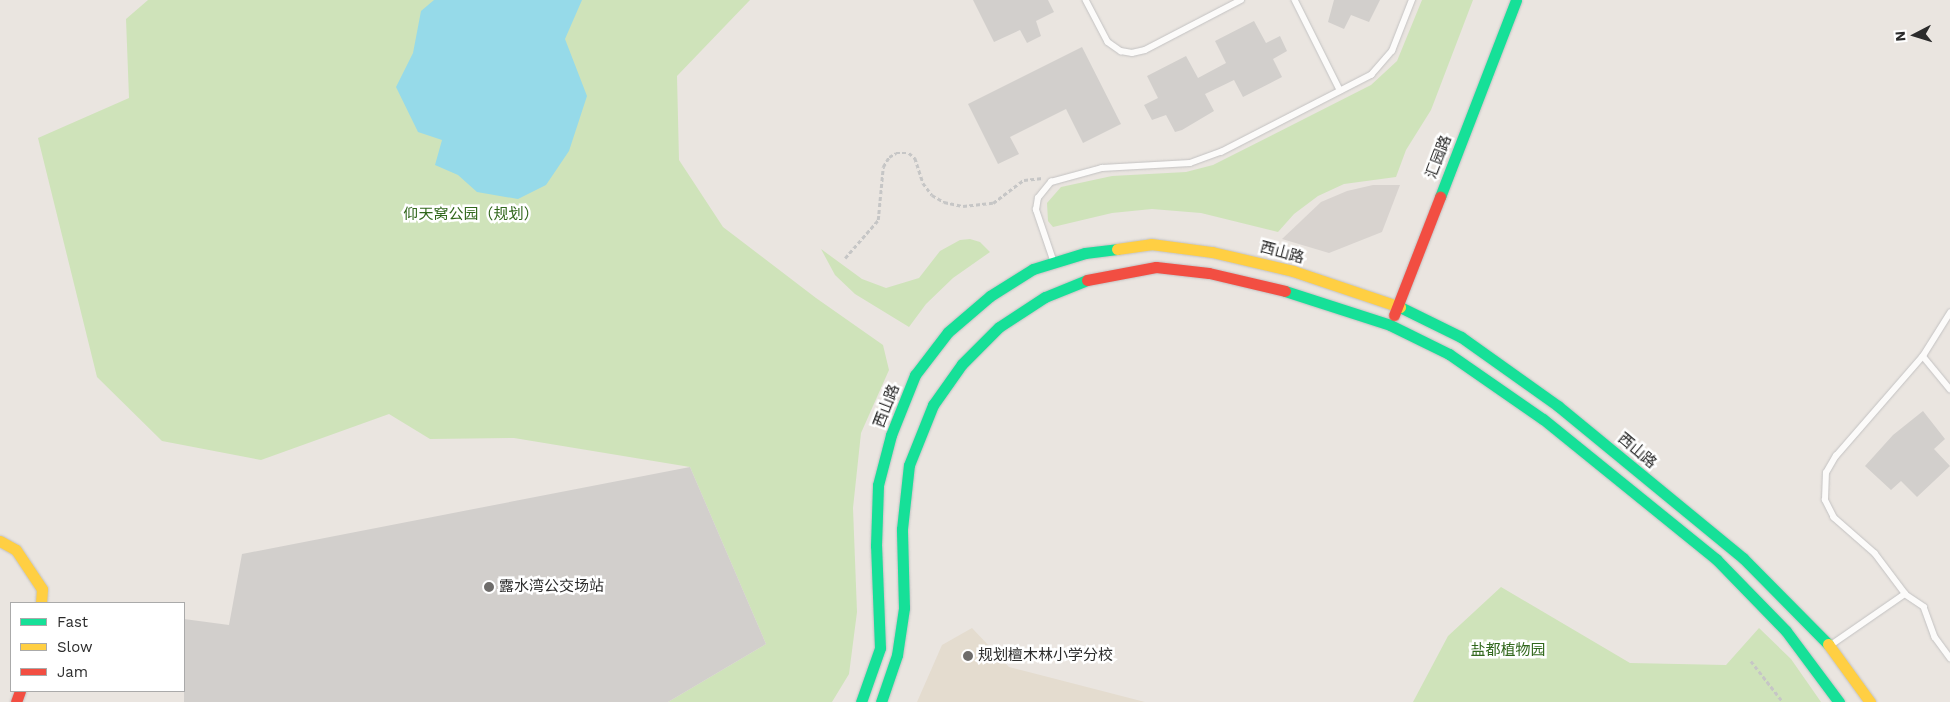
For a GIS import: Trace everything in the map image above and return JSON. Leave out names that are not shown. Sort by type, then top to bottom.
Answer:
[{"type":"main road","name":"汇园路","points":[[1390,325],[1516,0]]},
{"type":"main road","name":"西山路","points":[[861,702],[880,648],[876,546],[878,485],[891,435],[915,375],[948,332],[990,296],[1033,269],[1085,253],[1152,244],[1195,250],[1293,271],[1398,306],[1461,337],[1558,406],[1743,558],[1830,646],[1870,702]]},
{"type":"main road","points":[[881,702],[897,655],[904,608],[902,529],[909,465],[933,405],[962,364],[999,327],[1045,297],[1096,277],[1156,267],[1209,273],[1285,291],[1390,325],[1449,354],[1543,419],[1670,519],[1762,605],[1819,672],[1839,702]]},
{"type":"main road","points":[[0,541],[16,550],[42,588],[41,602]]},
{"type":"lane","points":[[1086,0],[1108,42],[1122,51],[1132,53],[1145,50],[1241,0]]},
{"type":"lane","points":[[1294,0],[1340,90]]},
{"type":"lane","points":[[1054,262],[1036,210],[1038,198],[1051,182],[1102,168],[1201,160],[1340,90],[1371,74],[1386,60],[1412,0]]},
{"type":"lane","points":[[1950,313],[1923,356],[1829,465],[1825,482],[1826,500],[1834,518],[1870,549],[1895,577],[1905,594],[1924,607],[1935,637],[1950,658]]},
{"type":"lane","points":[[1923,356],[1950,389]]},
{"type":"lane","points":[[1830,646],[1905,594]]},
{"type":"path","points":[[845,258],[878,220],[883,168],[888,157],[896,153],[909,153],[915,158],[923,183],[932,195],[944,202],[963,206],[993,203],[1032,177],[1051,182]]},
{"type":"path","points":[[1750,661],[1783,702]]},
{"type":"shaded area","points":[[1373,185],[1400,185],[1382,232],[1329,253],[1282,239],[1321,202],[1347,191]]},
{"type":"shaded area","name":"规划檀木林小学分校","points":[[972,628],[1009,667],[1145,702],[917,702],[942,645]]},
{"type":"green space","name":"仰天窝公园（规划）","points":[[148,0],[750,0],[677,76],[679,160],[723,227],[816,298],[883,345],[889,370],[861,433],[853,508],[857,612],[849,674],[832,702],[668,702],[766,644],[690,467],[514,438],[430,439],[389,414],[261,460],[162,441],[97,377],[38,138],[129,98],[126,19]]},
{"type":"green space","points":[[1422,0],[1473,0],[1431,110],[1406,150],[1396,177],[1344,184],[1318,196],[1294,214],[1278,232],[1201,213],[1152,209],[1112,213],[1053,227],[1048,221],[1047,203],[1061,187],[1112,176],[1186,172],[1213,165],[1371,85],[1397,61]]},
{"type":"green space","points":[[970,239],[980,242],[990,252],[953,278],[926,304],[909,327],[855,294],[835,275],[821,249],[862,279],[886,288],[919,278],[940,251],[960,240]]},
{"type":"green space","name":"盐都植物园","points":[[1501,587],[1630,663],[1726,665],[1759,628],[1791,659],[1821,702],[1413,702],[1448,636]]},
{"type":"water","points":[[434,0],[582,0],[565,39],[587,96],[569,151],[546,185],[518,199],[477,192],[458,175],[435,165],[442,140],[418,132],[396,87],[413,53],[421,11]]},
{"type":"building","points":[[973,0],[1048,0],[1054,12],[1036,21],[1041,36],[1027,43],[1020,30],[994,42]]},
{"type":"building","points":[[1334,0],[1380,0],[1369,22],[1351,15],[1344,29],[1328,22]]},
{"type":"building","points":[[1254,21],[1266,43],[1280,36],[1287,51],[1273,59],[1282,77],[1243,97],[1234,80],[1205,94],[1214,111],[1182,130],[1175,132],[1166,115],[1152,120],[1144,105],[1158,98],[1147,76],[1186,56],[1198,78],[1226,63],[1215,41]]},
{"type":"building","points":[[1082,47],[1121,124],[1083,143],[1066,109],[1010,137],[1019,154],[998,164],[968,104]]},
{"type":"building","points":[[1923,411],[1945,439],[1934,449],[1950,466],[1917,497],[1901,481],[1891,490],[1865,466],[1893,435]]},
{"type":"building","name":"露水湾公交场站","points":[[690,467],[766,644],[668,702],[184,702],[185,619],[229,625],[242,554]]},
{"type":"traffic: fast","points":[[1440,197],[1516,0]]},
{"type":"traffic: fast","points":[[861,702],[880,648],[876,546],[878,485],[891,435],[915,375],[948,332],[990,296],[1033,269],[1085,253],[1117,249]]},
{"type":"traffic: fast","points":[[881,702],[897,655],[904,608],[902,529],[909,465],[933,405],[962,364],[999,327],[1045,297],[1087,280]]},
{"type":"traffic: fast","points":[[1285,291],[1390,325],[1449,354],[1543,419],[1716,559],[1786,631],[1839,702]]},
{"type":"traffic: fast","points":[[1400,307],[1461,337],[1558,406],[1743,558],[1828,644]]},
{"type":"traffic: slow","points":[[1117,249],[1151,244],[1212,252],[1293,271],[1400,307]]},
{"type":"traffic: slow","points":[[0,541],[16,550],[42,589],[41,602]]},
{"type":"traffic: slow","points":[[1828,644],[1870,702]]},
{"type":"traffic: jam","points":[[1394,315],[1440,197]]},
{"type":"traffic: jam","points":[[1087,280],[1156,267],[1209,273],[1285,291]]},
{"type":"traffic: jam","points":[[16,702],[20,692]]},
{"type":"place","name":"露水湾公交场站","points":[[489,587]]},
{"type":"place","name":"规划檀木林小学分校","points":[[968,656]]}]
